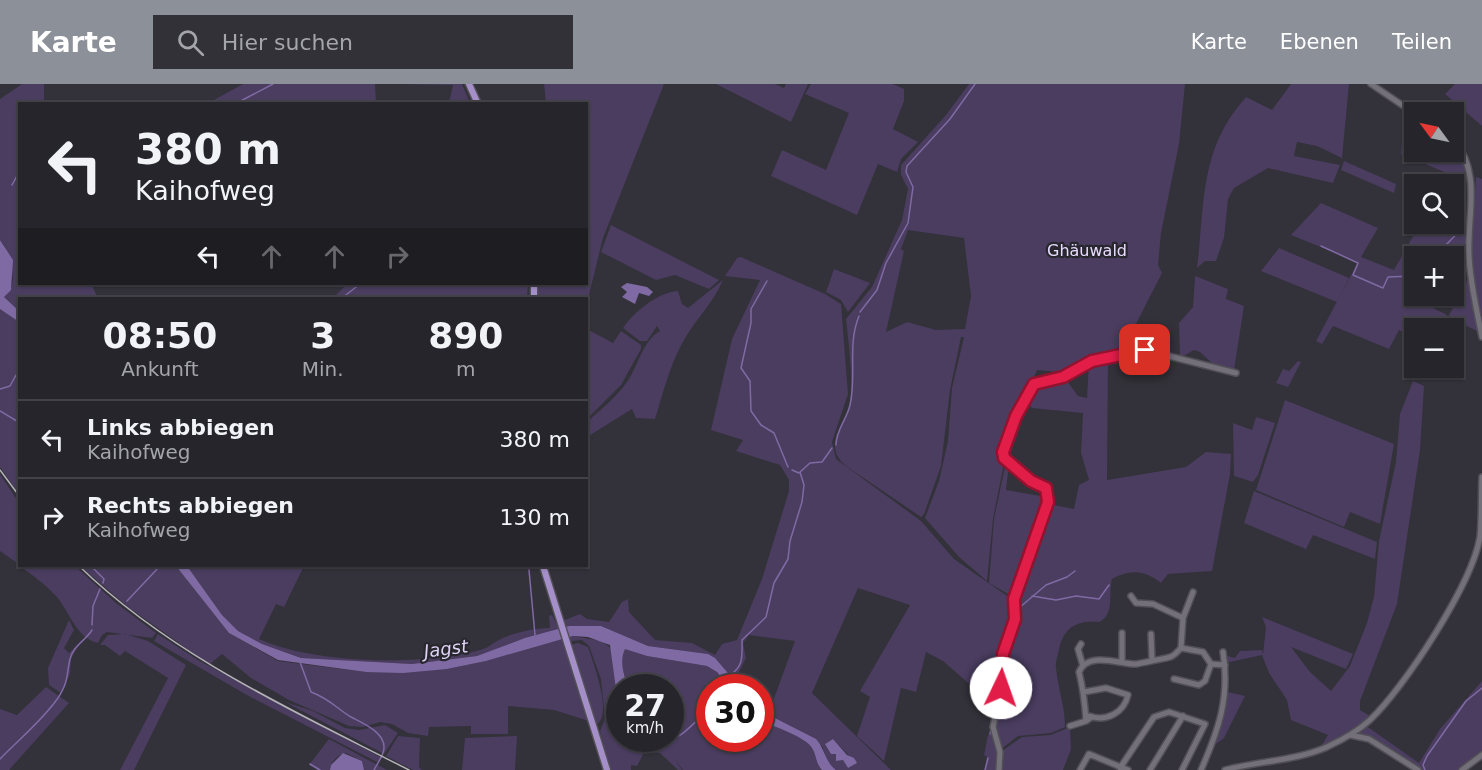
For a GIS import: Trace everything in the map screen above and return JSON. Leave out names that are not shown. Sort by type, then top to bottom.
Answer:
[{"type":"main road","points":[[469,84],[477,102]]},
{"type":"main road","points":[[543,567],[607,770]]},
{"type":"street","points":[[1371,84],[1404,106]]},
{"type":"street","points":[[1464,154],[1472,174],[1473,199],[1469,256],[1482,337]]},
{"type":"street","points":[[999,770],[1000,752],[993,727],[1001,688],[1003,654],[1015,619],[1014,599],[1048,507],[1046,488],[1031,481],[1003,454],[1028,392],[1039,382],[1063,377],[1092,361],[1145,350],[1236,373]]},
{"type":"street","points":[[1225,770],[1250,767],[1326,747],[1350,735],[1369,721],[1386,703],[1444,619],[1460,589],[1480,537],[1482,477]]},
{"type":"street","points":[[1088,717],[1083,709],[1084,692],[1079,672],[1083,666],[1108,660],[1122,660],[1135,664],[1171,657],[1181,648],[1183,618],[1193,592]]},
{"type":"street","points":[[1131,597],[1136,603],[1152,604],[1183,618]]},
{"type":"street","points":[[1122,633],[1122,660]]},
{"type":"street","points":[[1151,634],[1152,659]]},
{"type":"street","points":[[1081,644],[1078,649],[1083,666]]},
{"type":"street","points":[[1181,648],[1203,652],[1211,664]]},
{"type":"street","points":[[1201,770],[1220,728],[1227,679],[1223,652]]},
{"type":"street","points":[[1211,664],[1225,665]]},
{"type":"street","points":[[1174,679],[1199,685],[1205,681],[1211,664]]},
{"type":"street","points":[[1071,726],[1088,717],[1109,718],[1122,706],[1128,695],[1106,688],[1084,692]]},
{"type":"street","points":[[1120,768],[1154,717],[1169,712],[1202,722],[1205,727],[1182,770]]},
{"type":"street","points":[[1150,770],[1183,716]]},
{"type":"street","points":[[1350,735],[1369,739],[1418,770]]},
{"type":"street","points":[[1080,770],[1089,754],[1128,770]]},
{"type":"street","points":[[1462,770],[1482,754]]},
{"type":"green space","points":[[22,84],[44,84],[44,102],[18,102],[18,285],[92,285],[98,297],[18,297],[18,310],[4,297],[10,290],[13,279],[9,257],[0,240],[0,99]]},
{"type":"green space","points":[[243,84],[375,84],[376,102],[205,102],[214,100]]},
{"type":"green space","points":[[402,84],[462,84],[470,102],[449,102],[453,85]]},
{"type":"green space","points":[[544,84],[664,84],[603,238],[588,299],[588,297],[535,297],[536,285],[588,285],[588,102],[546,102]]},
{"type":"green space","points":[[716,84],[775,84],[784,88],[786,84],[808,84],[791,122]]},
{"type":"green space","points":[[811,84],[893,84],[904,89],[904,101],[893,129],[918,142],[901,159],[897,172],[878,164],[857,215],[771,176],[782,150],[826,170],[849,113],[805,94]]},
{"type":"green space","name":"Ghäuwald","points":[[969,84],[1185,84],[1179,144],[1161,233],[1158,265],[1162,273],[1120,355],[1082,362],[1070,373],[1037,370],[1001,455],[1003,468],[993,519],[987,581],[959,557],[925,518],[939,481],[948,441],[952,388],[964,337],[961,337],[950,390],[941,466],[921,517],[846,466],[835,450],[835,441],[847,414],[851,392],[846,319],[872,287],[902,220],[908,189],[901,175],[901,165],[946,115]],"holes":[[[908,230],[964,238],[971,296],[965,329],[936,330],[907,322],[886,332],[904,251],[901,249]]]},
{"type":"green space","points":[[1291,84],[1349,84],[1342,158],[1317,146],[1297,142],[1294,156],[1340,165],[1333,183],[1268,168],[1234,188],[1228,199],[1224,238],[1216,261],[1205,261],[1197,268],[1207,178],[1220,137],[1246,97],[1272,110]]},
{"type":"green space","points":[[1455,84],[1482,84],[1482,126],[1464,110],[1464,102],[1454,102],[1445,94]]},
{"type":"green space","points":[[1404,120],[1404,155],[1401,154]]},
{"type":"green space","points":[[1464,160],[1471,183],[1464,180],[1464,174],[1449,174],[1420,162],[1464,162]]},
{"type":"green space","points":[[1344,161],[1396,184],[1394,193],[1341,170]]},
{"type":"green space","points":[[1476,177],[1482,179],[1482,315],[1479,313],[1470,259]]},
{"type":"green space","points":[[1321,203],[1378,228],[1361,257],[1394,270],[1404,252],[1404,306],[1429,306],[1447,315],[1445,318],[1404,318],[1404,332],[1399,330],[1389,349],[1333,326],[1322,344],[1316,341],[1358,262],[1291,235]]},
{"type":"green space","points":[[1465,217],[1469,219],[1467,253],[1464,252],[1464,246],[1408,246],[1414,234],[1464,234]]},
{"type":"green space","points":[[611,225],[719,280],[709,289],[675,275],[656,280],[601,252]]},
{"type":"green space","points":[[1279,248],[1349,278],[1337,302],[1261,271]]},
{"type":"green space","points":[[741,257],[825,294],[841,304],[848,394],[832,442],[836,459],[921,521],[954,559],[1013,600],[1014,621],[1003,646],[995,710],[980,704],[982,695],[943,661],[926,652],[916,692],[901,688],[884,761],[857,736],[870,697],[860,691],[910,605],[858,588],[812,693],[891,770],[836,770],[829,766],[822,746],[774,718],[774,698],[795,641],[749,635],[743,643],[746,658],[738,674],[729,674],[715,658],[708,654],[648,646],[601,626],[564,627],[562,621],[580,614],[587,619],[609,622],[622,602],[628,599],[629,612],[655,640],[692,643],[715,655],[722,644],[737,640],[762,579],[789,491],[789,480],[780,465],[736,451],[743,440],[711,430],[732,339],[760,280],[725,276],[737,258]],"holes":[[[833,739],[856,763],[848,768],[843,760],[836,761],[837,754],[831,754],[825,744]]]},
{"type":"green space","points":[[834,269],[870,283],[848,312],[841,300],[826,292]]},
{"type":"green space","points":[[1195,276],[1228,289],[1226,299],[1244,306],[1234,370],[1214,365],[1200,352],[1194,350],[1180,358],[1179,323],[1193,307]]},
{"type":"green space","points":[[1469,277],[1479,332],[1464,325],[1464,318],[1448,317],[1454,306],[1464,306],[1464,287]]},
{"type":"green space","points":[[723,280],[715,296],[679,349],[655,419],[636,418],[632,409],[588,436],[588,421],[629,380],[644,348],[660,331],[657,326],[647,341],[640,341],[623,328],[647,304],[670,292],[678,291],[682,304],[688,308]]},
{"type":"green space","points":[[346,285],[528,285],[527,297],[334,297]]},
{"type":"green space","points":[[0,309],[18,321],[18,493],[0,467]]},
{"type":"green space","points":[[588,330],[613,343],[621,331],[641,345],[621,385],[588,418]]},
{"type":"green space","points":[[1108,358],[1107,480],[1186,467],[1206,452],[1231,454],[1230,474],[1212,571],[1168,574],[1161,583],[1149,575],[1137,572],[1112,579],[1109,610],[1104,619],[1099,622],[1084,622],[1073,626],[1061,641],[1056,666],[1065,727],[1051,733],[1018,736],[1000,750],[994,733],[1004,652],[1017,620],[1016,597],[1049,504],[1074,509],[1079,485],[1089,480],[1081,453],[1083,413],[1032,408],[1026,401],[1034,386],[1065,378],[1078,396],[1087,398],[1089,363]]},
{"type":"green space","points":[[1298,361],[1301,362],[1288,387],[1276,383],[1283,369],[1289,371]]},
{"type":"green space","points":[[1413,381],[1424,386],[1420,450],[1397,604],[1360,701],[1360,710],[1370,716],[1348,735],[1320,748],[1328,735],[1291,720],[1287,700],[1269,673],[1262,655],[1225,663],[1224,655],[1235,658],[1240,651],[1262,650],[1263,654],[1266,627],[1262,617],[1353,654],[1346,669],[1291,647],[1310,672],[1331,691],[1350,666],[1367,623],[1374,597],[1379,541],[1396,462],[1400,414]]},
{"type":"green space","points":[[1285,400],[1394,444],[1380,524],[1350,512],[1344,527],[1256,490]]},
{"type":"green space","points":[[1256,417],[1275,423],[1258,475],[1253,482],[1234,476],[1233,423],[1252,430]]},
{"type":"green space","points":[[1006,462],[1009,464],[1006,490],[1046,497],[1046,508],[1014,594],[1010,595],[989,583],[994,519]]},
{"type":"green space","points":[[0,474],[18,501],[18,564],[0,551]]},
{"type":"green space","points":[[1254,491],[1377,542],[1375,559],[1313,535],[1306,549],[1244,523]]},
{"type":"green space","points":[[21,567],[76,567],[116,603],[156,633],[152,638],[107,632],[102,635],[98,643],[90,640],[78,630],[61,602]]},
{"type":"green space","points":[[81,567],[177,567],[229,633],[278,661],[366,672],[447,669],[486,661],[562,639],[589,721],[554,710],[508,706],[508,734],[471,734],[471,726],[429,727],[428,736],[408,733],[392,724],[380,722],[363,727],[349,726],[289,700],[251,678],[222,654],[210,664],[128,607]]},
{"type":"green space","points":[[188,567],[304,567],[284,607],[276,604],[259,639],[309,654],[372,660],[434,658],[486,648],[516,633],[550,628],[549,616],[552,615],[559,629],[477,656],[412,664],[301,658],[262,644],[238,631],[222,615]]},
{"type":"green space","points":[[69,620],[74,630],[64,648],[69,653],[82,640],[71,658],[70,674],[61,693],[49,685],[48,668]]},
{"type":"green space","points":[[125,634],[148,641],[186,665],[134,770],[120,770],[168,678],[125,651],[120,656],[105,645],[100,645],[108,635]]},
{"type":"green space","points":[[158,634],[198,660],[382,758],[377,762],[245,694],[154,641]]},
{"type":"green space","points":[[569,637],[602,641],[613,650],[615,674],[606,674],[606,752],[644,752],[637,766],[631,765],[631,770],[610,770],[600,731],[605,719],[601,679],[589,646],[582,640],[570,641]]},
{"type":"green space","points":[[578,643],[588,647],[603,699],[603,710],[597,724],[594,724],[570,645]]},
{"type":"green space","points":[[624,648],[647,656],[707,666],[719,674],[696,674],[696,752],[774,752],[774,726],[809,744],[822,770],[683,770],[674,758],[682,770],[678,770],[660,753],[652,752],[684,752],[684,674],[624,674],[622,663]]},
{"type":"green space","points":[[1482,681],[1482,753],[1460,770],[1422,770],[1375,741],[1356,735],[1355,732],[1365,725],[1419,763],[1440,729]]},
{"type":"green space","points":[[46,687],[69,703],[9,770],[0,770],[0,709],[17,715]]},
{"type":"green space","points":[[1228,692],[1245,696],[1224,738],[1216,744]]},
{"type":"green space","points":[[285,702],[313,711],[345,728],[359,730],[385,725],[398,733],[384,754]]},
{"type":"green space","points":[[1070,727],[1071,749],[1063,770],[999,770],[1002,751],[1022,737],[1051,735]]},
{"type":"green space","points":[[992,734],[998,751],[997,770],[985,770],[987,757],[984,755],[988,735]]},
{"type":"green space","points":[[398,736],[420,738],[419,767],[422,770],[413,770],[386,756]]},
{"type":"green space","points":[[517,736],[515,770],[462,770],[465,738]]},
{"type":"green space","points":[[329,739],[387,770],[364,770],[362,761],[346,753],[335,759],[330,770],[317,770],[309,765]]},
{"type":"shaded area","points":[[0,240],[13,260],[11,290],[4,297],[18,310],[18,321],[0,309]]},
{"type":"shaded area","points":[[627,283],[647,287],[653,292],[649,296],[639,293],[635,304],[622,297],[627,292],[621,287]]},
{"type":"shaded area","points":[[177,567],[188,567],[222,615],[238,631],[262,644],[301,658],[412,664],[477,656],[525,638],[569,626],[601,626],[648,646],[708,654],[715,658],[729,674],[719,674],[707,666],[647,656],[625,649],[622,663],[624,674],[614,674],[610,645],[588,637],[573,636],[486,661],[447,669],[403,673],[366,672],[278,660],[229,633]]},
{"type":"shaded area","points":[[774,718],[816,739],[836,770],[822,770],[809,744],[774,726]]},
{"type":"shaded area","points":[[833,739],[857,763],[848,768],[843,760],[836,761],[836,754],[831,754],[825,744]]},
{"type":"shaded area","points":[[343,753],[362,761],[364,770],[330,770],[331,765]]},
{"type":"waterway","points":[[239,102],[273,84]]},
{"type":"waterway","points":[[860,312],[877,290],[886,263],[908,223],[913,187],[906,172],[907,166],[950,119],[975,84]]},
{"type":"waterway","points":[[12,185],[18,174]]},
{"type":"waterway","points":[[1445,246],[1467,223]]},
{"type":"waterway","points":[[1321,246],[1358,263],[1353,275],[1383,288],[1388,277],[1404,276]]},
{"type":"waterway","points":[[767,281],[751,309],[751,323],[741,368],[750,381],[751,411],[761,425],[774,433],[788,467]]},
{"type":"waterway","points":[[343,297],[359,285]]},
{"type":"waterway","points":[[836,445],[852,394],[853,349],[855,327],[859,316]]},
{"type":"waterway","points":[[0,389],[10,386],[18,374]]},
{"type":"waterway","points":[[0,411],[18,422]]},
{"type":"waterway","points":[[732,674],[740,665],[742,640],[766,617],[774,583],[788,559],[790,541],[802,502],[804,485],[800,472],[810,463],[822,462],[832,448]]},
{"type":"waterway","points":[[792,470],[799,473]]},
{"type":"waterway","points":[[92,567],[104,579],[103,583]]},
{"type":"waterway","points":[[127,601],[159,567]]},
{"type":"waterway","points":[[529,570],[535,635]]},
{"type":"waterway","points":[[1019,608],[1046,585],[1067,577],[1075,571]]},
{"type":"waterway","points":[[1032,596],[1056,600],[1076,596],[1099,599],[1109,585]]},
{"type":"waterway","points":[[92,625],[93,606],[100,589]]},
{"type":"waterway","points":[[0,759],[37,723],[58,698],[66,683],[72,654],[92,630]]},
{"type":"waterway","points":[[1002,650],[1008,632]]},
{"type":"waterway","points":[[300,662],[311,692],[372,729],[381,737],[384,751],[374,770]]},
{"type":"waterway","points":[[1425,770],[1423,765],[1427,756],[1466,701],[1482,688]]},
{"type":"waterway","points":[[684,732],[696,721]]},
{"type":"waterway","points":[[990,734],[991,729]]},
{"type":"waterway","points":[[985,770],[988,758]]},
{"type":"waterway","points":[[310,764],[320,770]]},
{"type":"railway","points":[[0,470],[18,494]]},
{"type":"railway","points":[[80,567],[115,598],[194,655],[236,680],[409,770]]},
{"type":"route","points":[[1001,688],[1003,654],[1017,609],[1014,599],[1048,507],[1048,490],[1031,481],[1004,458],[1003,452],[1016,416],[1030,387],[1034,384],[1069,375],[1077,368],[1100,358],[1145,350]]},
{"type":"water label","name":"Jagst","points":[[446,649]]}]
